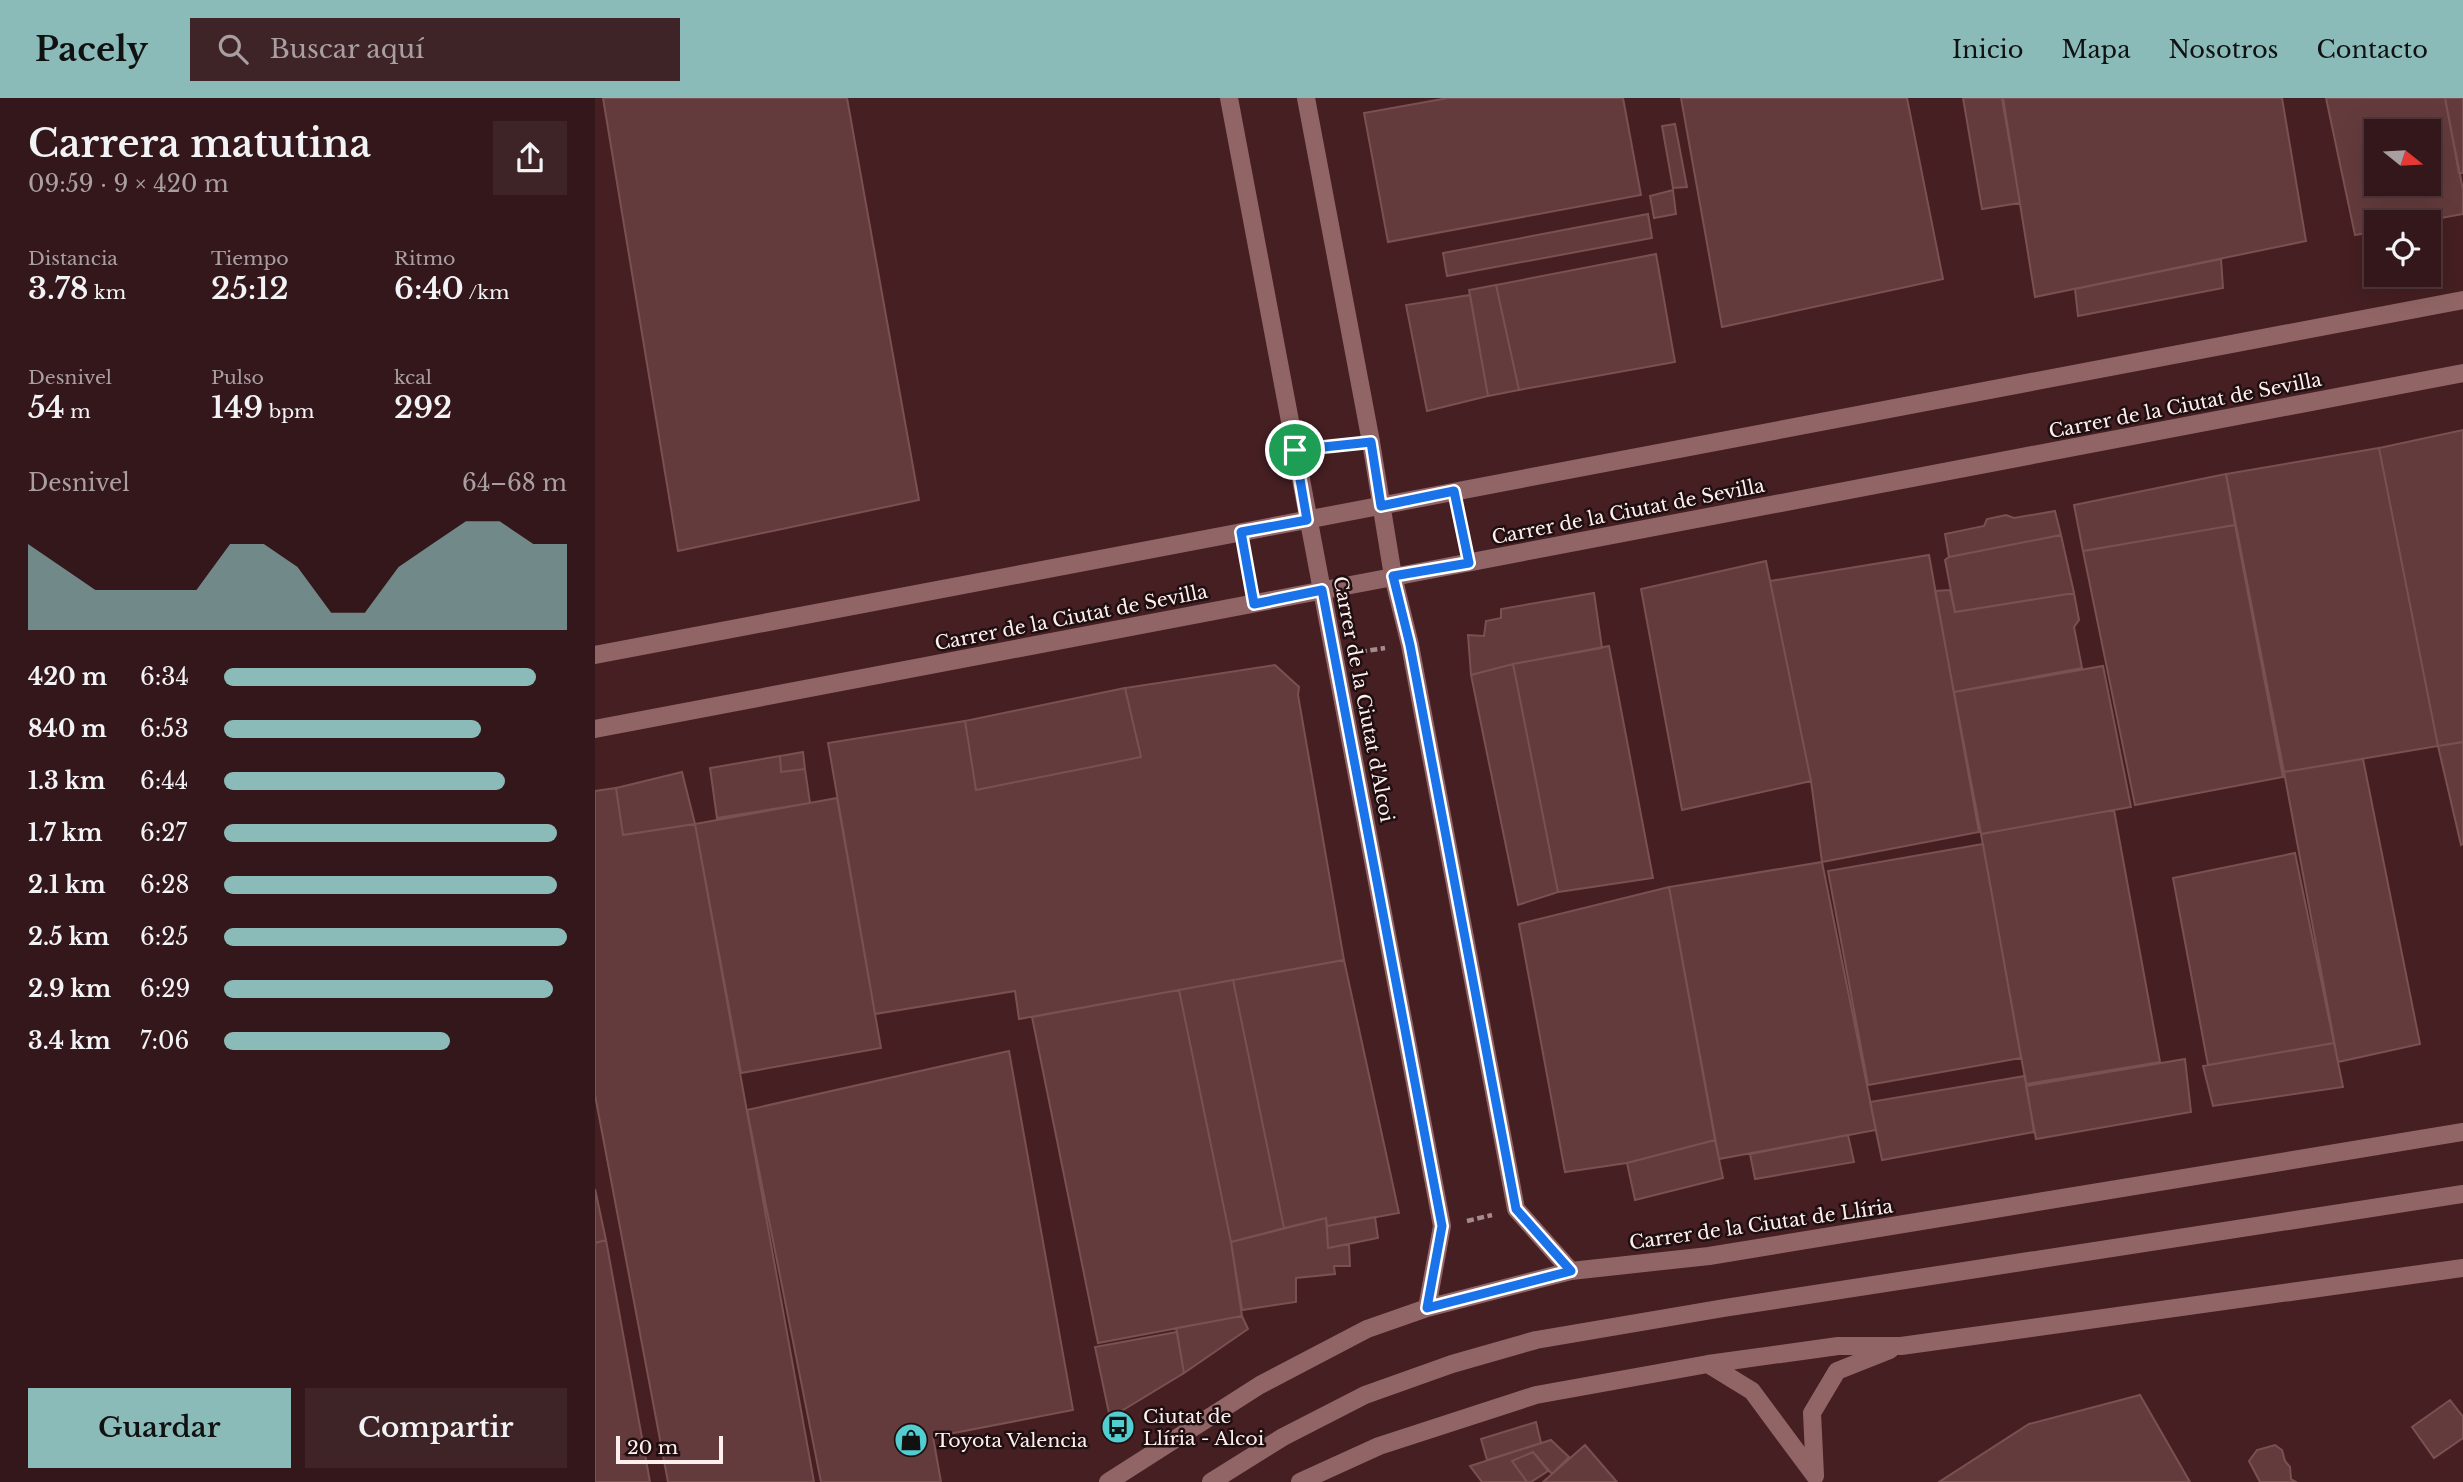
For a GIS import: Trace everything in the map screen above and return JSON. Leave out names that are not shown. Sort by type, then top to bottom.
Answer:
[{"type":"street","name":"Carrer de la Ciutat d'Alcoi","points":[[1229,98],[1442,1226],[1427,1308]]},
{"type":"street","points":[[1306,98],[1371,442],[1393,576],[1410,645],[1516,1209],[1571,1271]]},
{"type":"street","points":[[595,655],[2463,300]]},
{"type":"street","name":"Carrer de la Ciutat de Sevilla","points":[[595,729],[2463,373]]},
{"type":"street","name":"Carrer de la Ciutat de Llíria","points":[[1108,1482],[1260,1385],[1367,1329],[1427,1308],[1571,1271],[1709,1256],[2463,1132]]},
{"type":"street","points":[[1211,1482],[1283,1437],[1366,1395],[1453,1364],[1536,1340],[1724,1308],[2463,1194]]},
{"type":"street","points":[[1300,1482],[1379,1446],[1536,1395],[1708,1364],[1838,1346],[1901,1346],[2463,1268]]},
{"type":"street","points":[[1817,1478],[1812,1413],[1837,1371],[1901,1346]]},
{"type":"street","points":[[1708,1364],[1752,1391],[1817,1478]]},
{"type":"path","points":[[1295,450],[1371,442]]},
{"type":"path","points":[[1454,491],[1469,563]]},
{"type":"path","points":[[1241,532],[1254,604]]},
{"type":"path","points":[[1334,656],[1410,645]]},
{"type":"path","points":[[1442,1226],[1516,1209]]},
{"type":"building","points":[[603,98],[847,98],[919,500],[678,551]]},
{"type":"building","points":[[1448,98],[1623,98],[1641,195],[1388,242],[1364,113]]},
{"type":"building","points":[[1681,98],[1907,98],[1943,279],[1722,327]]},
{"type":"building","points":[[1963,98],[2002,98],[2020,203],[1982,209]]},
{"type":"building","points":[[2003,98],[2282,98],[2306,241],[2035,297]]},
{"type":"building","points":[[2326,98],[2445,98],[2463,190],[2463,214],[2441,218],[2441,210],[2364,210],[2364,233],[2355,235]]},
{"type":"building","points":[[2445,98],[2463,98],[2463,173],[2459,173]]},
{"type":"building","points":[[1675,124],[1687,187],[1673,188],[1662,126]]},
{"type":"building","points":[[1673,190],[1676,214],[1654,218],[1650,196]]},
{"type":"building","points":[[1648,214],[1652,238],[1447,276],[1443,253]]},
{"type":"building","points":[[1656,254],[1675,362],[1519,390],[1496,285]]},
{"type":"building","points":[[2221,259],[2223,288],[2078,316],[2075,289]]},
{"type":"building","points":[[1496,285],[1519,390],[1488,396],[1469,290]]},
{"type":"building","points":[[1470,295],[1488,396],[1427,411],[1406,305]]},
{"type":"building","points":[[2463,430],[2463,742],[2438,746],[2379,448]]},
{"type":"building","points":[[2379,448],[2438,746],[2284,772],[2226,474]]},
{"type":"building","points":[[2226,474],[2235,525],[2083,551],[2074,505]]},
{"type":"building","points":[[2055,511],[2061,535],[1949,557],[1945,534],[1984,526],[1987,519],[2006,515],[2014,518]]},
{"type":"building","points":[[2235,525],[2283,777],[2135,805],[2083,551]]},
{"type":"building","points":[[2061,535],[2074,593],[1955,612],[1945,560],[1949,557]]},
{"type":"building","points":[[1929,555],[1979,832],[1822,862],[1811,781],[1770,581]]},
{"type":"building","points":[[1766,561],[1811,781],[1682,810],[1641,589]]},
{"type":"building","points":[[1950,590],[1955,612],[2074,593],[2079,620],[2074,627],[2082,668],[1954,692],[1935,591]]},
{"type":"building","points":[[1594,593],[1602,648],[1513,664],[1471,675],[1468,635],[1484,636],[1486,621],[1501,618],[1501,609]]},
{"type":"building","points":[[1609,646],[1653,878],[1558,892],[1513,664]]},
{"type":"building","points":[[1513,664],[1558,892],[1518,905],[1471,675]]},
{"type":"building","points":[[1275,665],[1299,687],[1298,695],[1344,960],[1019,1019],[1015,991],[875,1014],[828,743],[965,721],[976,790],[1141,757],[1125,688]]},
{"type":"building","points":[[2103,666],[2131,807],[1981,834],[1954,692]]},
{"type":"building","points":[[1125,688],[1141,757],[976,790],[965,721]]},
{"type":"building","points":[[2463,742],[2463,844],[2461,845],[2438,746]]},
{"type":"building","points":[[803,752],[805,769],[781,772],[780,756]]},
{"type":"building","points":[[780,756],[781,772],[805,769],[810,803],[717,818],[710,768]]},
{"type":"building","points":[[2363,759],[2420,1044],[2338,1062],[2284,772]]},
{"type":"building","points":[[682,772],[695,824],[623,835],[616,788]]},
{"type":"building","points":[[616,788],[623,835],[695,824],[814,1482],[668,1482],[595,1095],[595,791]]},
{"type":"building","points":[[837,798],[881,1048],[741,1073],[695,824]]},
{"type":"building","points":[[2114,810],[2160,1062],[2026,1084],[1981,834]]},
{"type":"building","points":[[1983,844],[2021,1058],[1868,1085],[1828,871]]},
{"type":"building","points":[[2295,853],[2334,1043],[2208,1065],[2173,878]]},
{"type":"building","points":[[1822,862],[1876,1130],[1719,1159],[1669,887]]},
{"type":"building","points":[[1669,887],[1715,1140],[1627,1163],[1565,1172],[1519,924]]},
{"type":"building","points":[[1344,960],[1399,1213],[1327,1226],[1326,1218],[1284,1228],[1233,980]]},
{"type":"building","points":[[1233,980],[1284,1228],[1231,1242],[1179,990]]},
{"type":"building","points":[[1179,990],[1231,1242],[1242,1316],[1098,1343],[1032,1017]]},
{"type":"building","points":[[2334,1043],[2343,1087],[2213,1106],[2203,1066]]},
{"type":"building","points":[[1009,1051],[1073,1410],[933,1437],[941,1482],[821,1482],[747,1110]]},
{"type":"building","points":[[2185,1059],[2191,1112],[2036,1139],[2026,1086]]},
{"type":"building","points":[[2025,1076],[2034,1132],[1882,1160],[1870,1102]]},
{"type":"building","points":[[1848,1135],[1854,1162],[1755,1179],[1750,1154]]},
{"type":"building","points":[[1715,1140],[1723,1178],[1635,1200],[1627,1163]]},
{"type":"building","points":[[595,1189],[606,1240],[595,1243]]},
{"type":"building","points":[[1375,1217],[1378,1238],[1328,1248],[1327,1226]]},
{"type":"building","points":[[1326,1218],[1328,1248],[1349,1244],[1350,1266],[1334,1266],[1335,1274],[1296,1278],[1296,1302],[1242,1310],[1231,1242]]},
{"type":"building","points":[[606,1240],[650,1482],[595,1482],[595,1243]]},
{"type":"building","points":[[1242,1316],[1248,1329],[1184,1373],[1176,1328]]},
{"type":"building","points":[[1177,1332],[1184,1373],[1110,1418],[1095,1347]]},
{"type":"building","points":[[2140,1395],[2190,1482],[1939,1482],[2029,1424]]},
{"type":"building","points":[[2450,1400],[2463,1417],[2463,1438],[2434,1458],[2412,1427]]},
{"type":"building","points":[[1536,1422],[1541,1443],[1487,1460],[1481,1439]]},
{"type":"building","points":[[1551,1440],[1569,1457],[1552,1474],[1533,1452],[1512,1461],[1527,1482],[1482,1482],[1470,1466]]},
{"type":"building","points":[[1585,1445],[1617,1482],[1543,1482],[1551,1475]]},
{"type":"building","points":[[2275,1445],[2282,1450],[2290,1467],[2291,1479],[2296,1482],[2260,1482],[2249,1461],[2257,1450]]},
{"type":"building","points":[[1533,1452],[1548,1471],[1527,1482],[1512,1461]]},
{"type":"place","name":"Ciutat de Llíria - Alcoi","points":[[1118,1427]]},
{"type":"place","name":"Toyota Valencia","points":[[911,1440]]},
{"type":"route","points":[[1371,442],[1381,506],[1454,491],[1469,563],[1393,576],[1410,645],[1516,1209],[1571,1271],[1427,1308],[1442,1226],[1322,590],[1254,604],[1241,532],[1307,520],[1295,450],[1371,442]]}]
